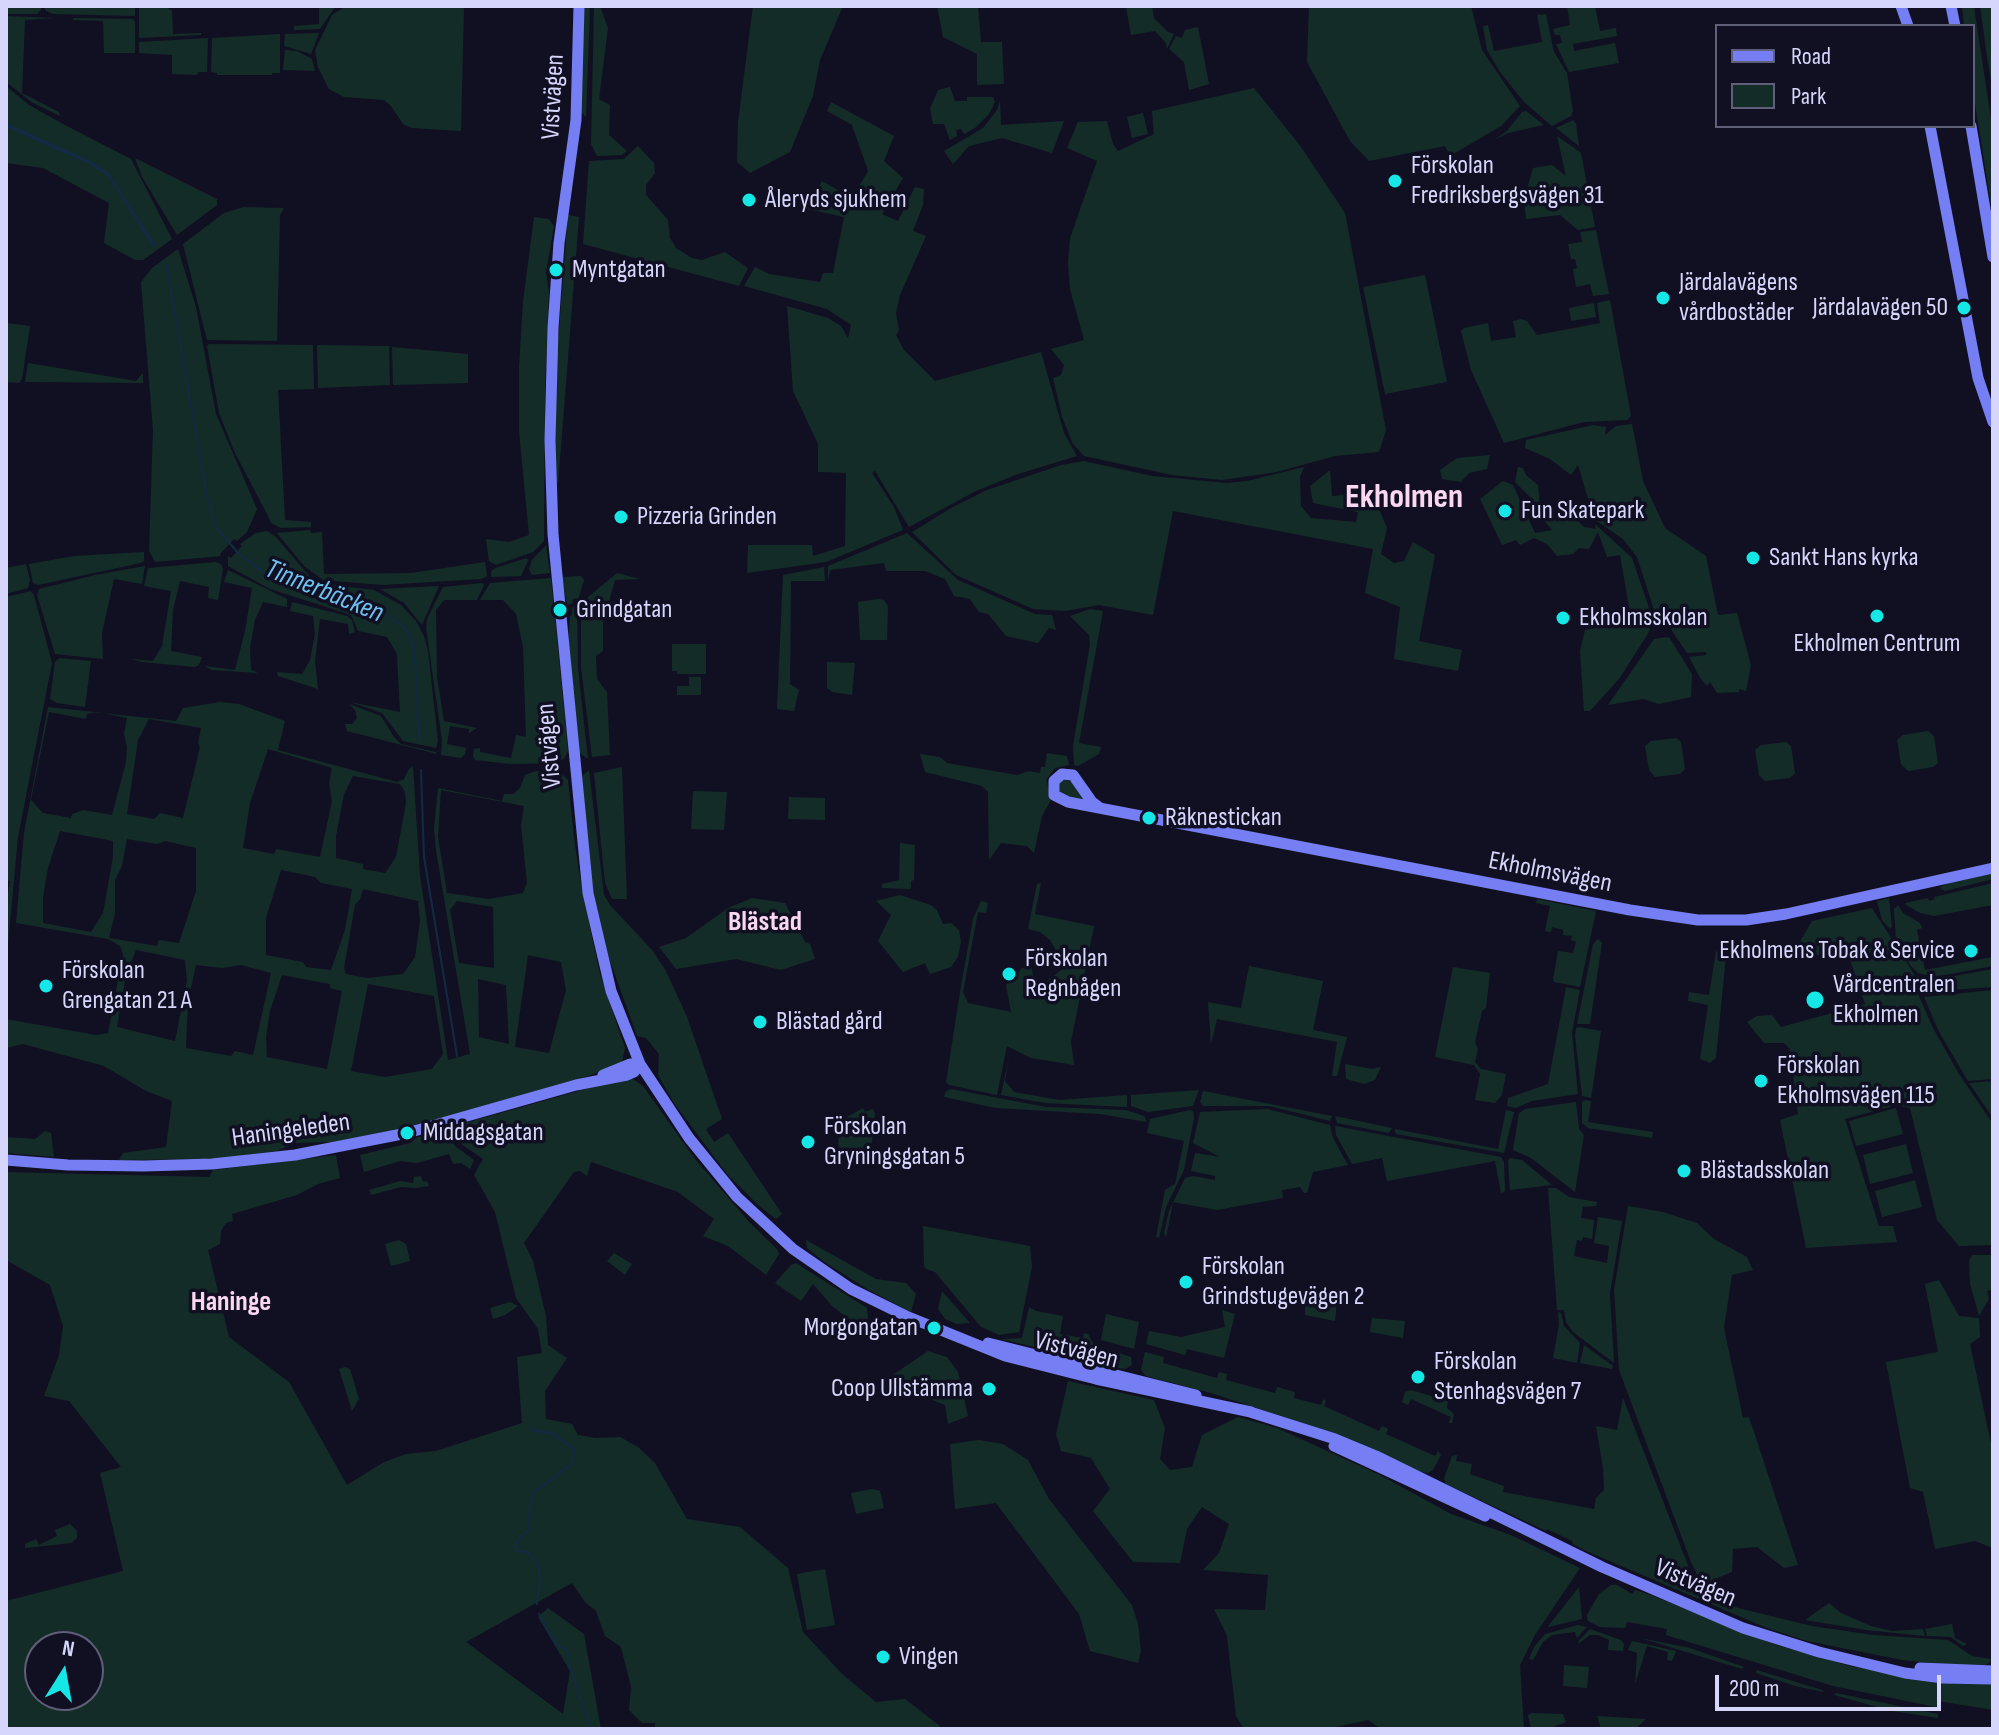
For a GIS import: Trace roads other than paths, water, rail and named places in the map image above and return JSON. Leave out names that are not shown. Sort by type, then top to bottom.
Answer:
[{"type":"main road","name":"Vistvägen","points":[[579,6],[576,120],[559,243],[550,440],[557,586],[588,893],[611,991],[640,1064],[709,1164],[770,1229],[810,1262],[842,1283],[941,1331],[1134,1378],[1299,1428],[1429,1492],[1534,1534],[1743,1628],[1844,1658],[1922,1675],[1993,1679]]},
{"type":"main road","points":[[1930,128],[1978,378],[1993,422]]},
{"type":"main road","points":[[1971,128],[1993,257]]},
{"type":"main road","name":"Ekholmsvägen","points":[[1100,808],[1661,916],[1698,920],[1746,920],[1786,914],[1993,868]]},
{"type":"main road","name":"Haningeleden","points":[[6,1160],[144,1166],[272,1158],[407,1133],[576,1085],[627,1075],[640,1064]]},
{"type":"main road","name":"Vistvägen","points":[[1844,1658],[1926,1668],[1993,1671]]},
{"type":"water","points":[[6,123],[91,161],[109,173],[156,246],[153,248],[108,176],[89,164],[6,127]]},
{"type":"waterway","name":"Tinnerbäcken","points":[[166,264],[207,495],[216,527],[238,553],[277,580],[382,611],[406,629],[413,643],[415,658],[419,740]]},
{"type":"waterway","points":[[421,770],[424,857],[457,1056]]},
{"type":"waterway","name":"Tinnerbäcken","points":[[531,1427],[554,1434],[575,1451],[571,1464],[533,1493],[529,1530],[515,1546],[517,1551],[528,1552],[537,1564],[540,1577],[537,1604]]},
{"type":"waterway","name":"Tinnerbäcken","points":[[539,1614],[555,1643],[567,1650],[591,1729]]},
{"type":"place","name":"Förskolan Fredriksbergsvägen 31","points":[[1395,181]]},
{"type":"place","name":"Åleryds sjukhem","points":[[749,200]]},
{"type":"place","name":"Myntgatan","points":[[556,270]]},
{"type":"place","name":"Järdalavägens vårdbostäder","points":[[1663,298]]},
{"type":"place","name":"Järdalavägen 50","points":[[1964,308]]},
{"type":"place","name":"Fun Skatepark","points":[[1505,511]]},
{"type":"place","name":"Pizzeria Grinden","points":[[621,517]]},
{"type":"place","name":"Sankt Hans kyrka","points":[[1753,558]]},
{"type":"place","name":"Grindgatan","points":[[560,610]]},
{"type":"place","name":"Ekholmen Centrum","points":[[1877,616]]},
{"type":"place","name":"Ekholmsskolan","points":[[1563,618]]},
{"type":"place","name":"Räknestickan","points":[[1149,818]]},
{"type":"place","name":"Ekholmens Tobak & Service","points":[[1971,951]]},
{"type":"place","name":"Förskolan Regnbågen","points":[[1009,974]]},
{"type":"place","name":"Förskolan Grengatan 21 A","points":[[46,986]]},
{"type":"place","name":"Vårdcentralen Ekholmen","points":[[1815,1000]]},
{"type":"place","name":"Blästad gård","points":[[760,1022]]},
{"type":"place","name":"Förskolan Ekholmsvägen 115","points":[[1761,1081]]},
{"type":"place","name":"Middagsgatan","points":[[407,1133]]},
{"type":"place","name":"Förskolan Gryningsgatan 5","points":[[808,1142]]},
{"type":"place","name":"Blästadsskolan","points":[[1684,1171]]},
{"type":"place","name":"Förskolan Grindstugevägen 2","points":[[1186,1282]]},
{"type":"place","name":"Morgongatan","points":[[934,1328]]},
{"type":"place","name":"Förskolan Stenhagsvägen 7","points":[[1418,1377]]},
{"type":"place","name":"Coop Ullstämma","points":[[989,1389]]},
{"type":"place","name":"Vingen","points":[[883,1657]]},
{"type":"district","name":"Ekholmen","points":[[1404,498]]},
{"type":"district","name":"Blästad","points":[[765,923]]},
{"type":"district","name":"Haninge","points":[[231,1303]]}]
